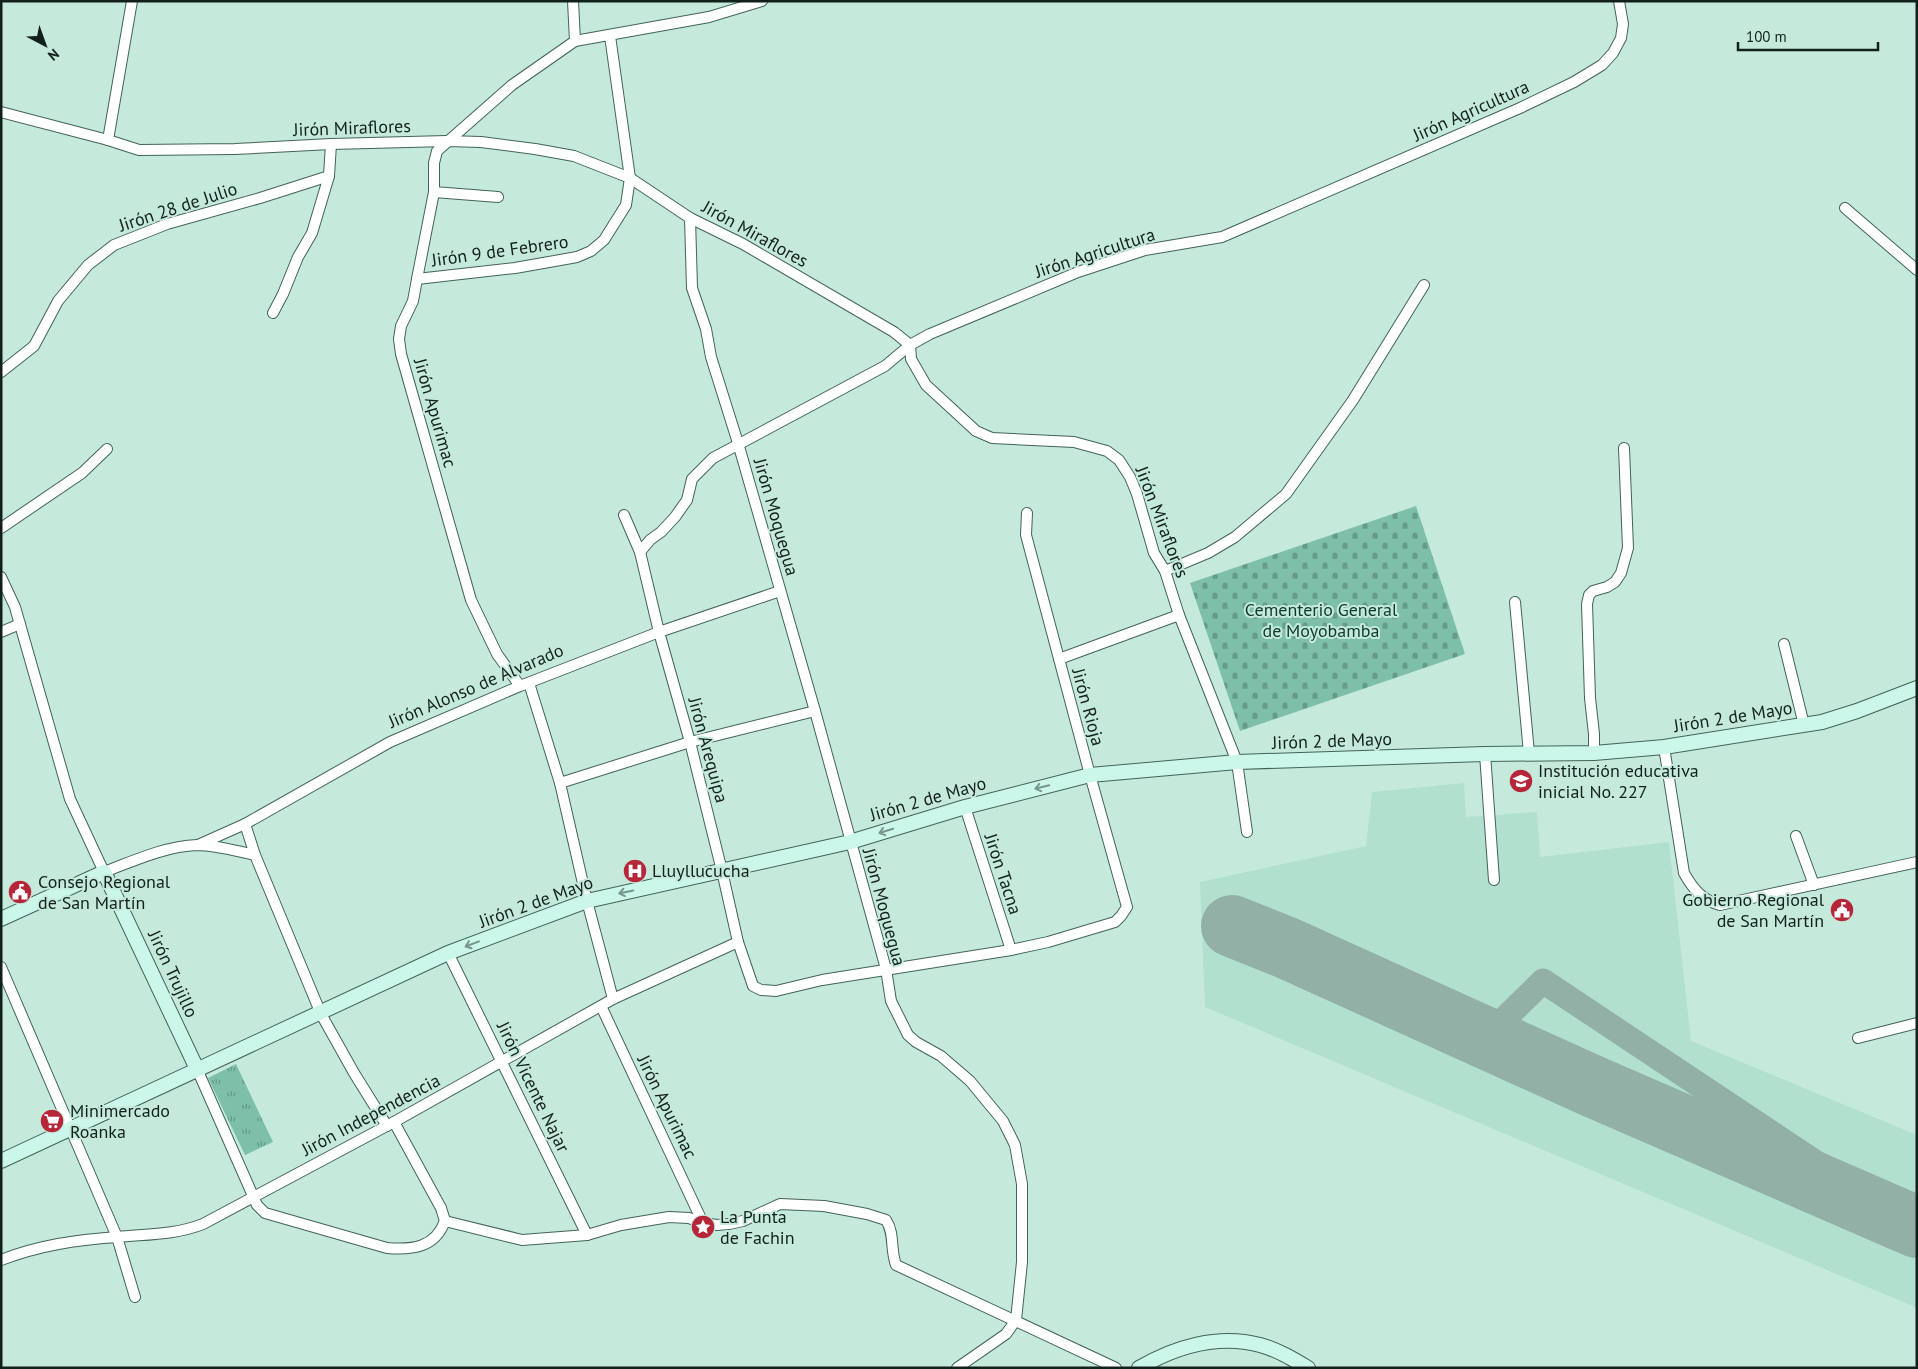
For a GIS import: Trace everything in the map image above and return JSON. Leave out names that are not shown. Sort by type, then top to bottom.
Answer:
[{"type":"main road","name":"Jirón 2 de Mayo","points":[[1,1161],[197,1069],[321,1014],[448,953],[587,901],[850,842],[965,807],[1090,775],[1237,762],[1485,754],[1594,753],[1664,747],[1822,722],[1917,688]]},
{"type":"main road","name":"Jirón Alonso de Alvarado","points":[[1,919],[104,872]]},
{"type":"main road","name":"Jirón Trujillo","points":[[104,872],[197,1069]]},
{"type":"main road","points":[[1139,1368],[1159,1356],[1194,1344],[1225,1341],[1259,1344],[1284,1354],[1308,1368]]},
{"type":"street","points":[[108,140],[132,1]]},
{"type":"street","points":[[573,1],[575,41],[709,17],[762,1]]},
{"type":"street","name":"Jirón Agricultura","points":[[640,552],[675,517],[687,500],[692,479],[714,458],[738,443],[886,366],[910,345],[952,324],[1078,272],[1145,250],[1222,237],[1449,139],[1574,82],[1602,66],[1613,53],[1621,38],[1623,24],[1619,1]]},
{"type":"street","name":"Jirón 9 de Febrero","points":[[417,279],[515,268],[577,257],[591,251],[604,240],[626,205],[630,178],[610,36]]},
{"type":"street","name":"Jirón Apurimac","points":[[575,41],[512,85],[437,151],[434,163],[434,192],[417,279],[412,301],[401,326],[399,339],[401,354],[471,600],[497,654],[525,685],[560,783],[587,901],[613,999]]},
{"type":"street","name":"Jirón Miraflores","points":[[1,112],[139,150],[235,149],[447,141],[481,142],[574,156],[630,178],[690,218],[742,244],[842,300],[894,332],[910,345],[912,359],[926,385],[976,431],[992,438],[1074,442],[1107,451],[1119,460],[1130,477],[1137,494],[1154,553],[1165,571],[1179,616],[1237,762],[1246,832]]},
{"type":"street","points":[[273,313],[298,257],[312,233],[329,176],[331,144]]},
{"type":"street","name":"Jirón 28 de Julio","points":[[1,372],[34,346],[58,301],[88,265],[114,245],[167,224],[329,176]]},
{"type":"street","points":[[434,192],[498,197]]},
{"type":"street","points":[[1845,208],[1917,270]]},
{"type":"street","name":"Jirón Moquegua","points":[[690,218],[692,288],[706,329],[711,357],[738,443],[815,711],[886,969],[891,1001],[908,1035],[916,1042],[941,1056],[970,1081],[1003,1121],[1015,1145],[1022,1184],[1022,1262],[1016,1320]]},
{"type":"street","points":[[1165,571],[1208,553],[1235,537],[1286,494],[1353,400],[1424,286]]},
{"type":"street","points":[[1594,753],[1587,604],[1589,595],[1593,591],[1607,587],[1615,582],[1621,573],[1628,548],[1624,448]]},
{"type":"street","points":[[1,528],[82,472],[107,450]]},
{"type":"street","name":"Jirón Rioja","points":[[1011,950],[1048,942],[1114,922],[1127,908],[1026,535],[1027,513]]},
{"type":"street","name":"Jirón Arequipa","points":[[624,515],[640,552],[659,632],[690,742],[738,942],[753,986],[761,990],[776,991],[822,980],[886,969]]},
{"type":"street","name":"Jirón Trujillo","points":[[1,577],[15,607],[70,799],[104,872]]},
{"type":"street","name":"Jirón Alonso de Alvarado","points":[[198,845],[245,824],[390,742],[525,685],[659,632],[780,591]]},
{"type":"street","points":[[1515,602],[1529,753]]},
{"type":"street","points":[[1059,659],[1179,616]]},
{"type":"street","points":[[1,632],[20,624]]},
{"type":"street","points":[[1784,644],[1804,725]]},
{"type":"street","points":[[560,783],[690,742],[815,711]]},
{"type":"street","points":[[1664,747],[1684,873],[1702,898],[1720,905],[1917,862]]},
{"type":"street","points":[[1485,754],[1494,880]]},
{"type":"street","name":"Jirón Tacna","points":[[965,807],[1011,950]]},
{"type":"street","points":[[245,824],[255,855],[321,1014],[354,1073],[390,1124],[441,1208],[445,1221],[522,1240],[587,1235],[621,1225],[669,1217],[689,1218],[716,1225],[743,1222],[780,1204],[824,1206],[867,1214],[886,1220],[891,1228],[893,1256],[896,1264],[1116,1368]]},
{"type":"street","points":[[1796,836],[1814,884]]},
{"type":"street","name":"Jirón Alonso de Alvarado","points":[[104,872],[183,846],[198,845],[255,855]]},
{"type":"street","name":"Jirón Independencia","points":[[1,1260],[28,1250],[70,1242],[176,1233],[190,1229],[390,1124],[613,999],[738,942]]},
{"type":"street","points":[[886,969],[1011,950]]},
{"type":"street","name":"Jirón Vicente Najar","points":[[448,953],[587,1235]]},
{"type":"street","points":[[1,967],[117,1237],[135,1296]]},
{"type":"street","name":"Jirón Apurimac","points":[[601,1006],[703,1223]]},
{"type":"street","points":[[1858,1038],[1917,1023]]},
{"type":"street","name":"Jirón Trujillo","points":[[197,1069],[257,1205],[265,1213],[387,1248],[406,1249],[435,1239],[442,1230],[445,1221]]},
{"type":"street","points":[[957,1368],[1006,1334],[1016,1320]]},
{"type":"shaded area","points":[[1464,783],[1466,817],[1537,812],[1540,857],[1669,842],[1691,1041],[1917,1135],[1917,1308],[1205,1007],[1200,882],[1366,846],[1372,792]]},
{"type":"green space","name":"Cementerio General de Moyobamba","points":[[1416,506],[1465,654],[1240,731],[1190,583]]},
{"type":"green space","points":[[236,1064],[273,1142],[245,1155],[208,1078]]},
{"type":"taxiway","points":[[1485,1038],[1543,981],[1905,1222]]},
{"type":"runway","points":[[1232,926],[1287,948],[1592,1086],[1917,1227]]},
{"type":"place","name":"Institución educativa inicial No. 227","points":[[1521,781]]},
{"type":"place","name":"Lluyllucucha","points":[[635,871]]},
{"type":"place","name":"Consejo Regional de San Martín","points":[[20,892]]},
{"type":"place","name":"Gobierno Regional de San Martín","points":[[1842,910]]},
{"type":"place","name":"Minimercado Roanka","points":[[52,1121]]},
{"type":"place","name":"La Punta de Fachin","points":[[703,1227]]}]
